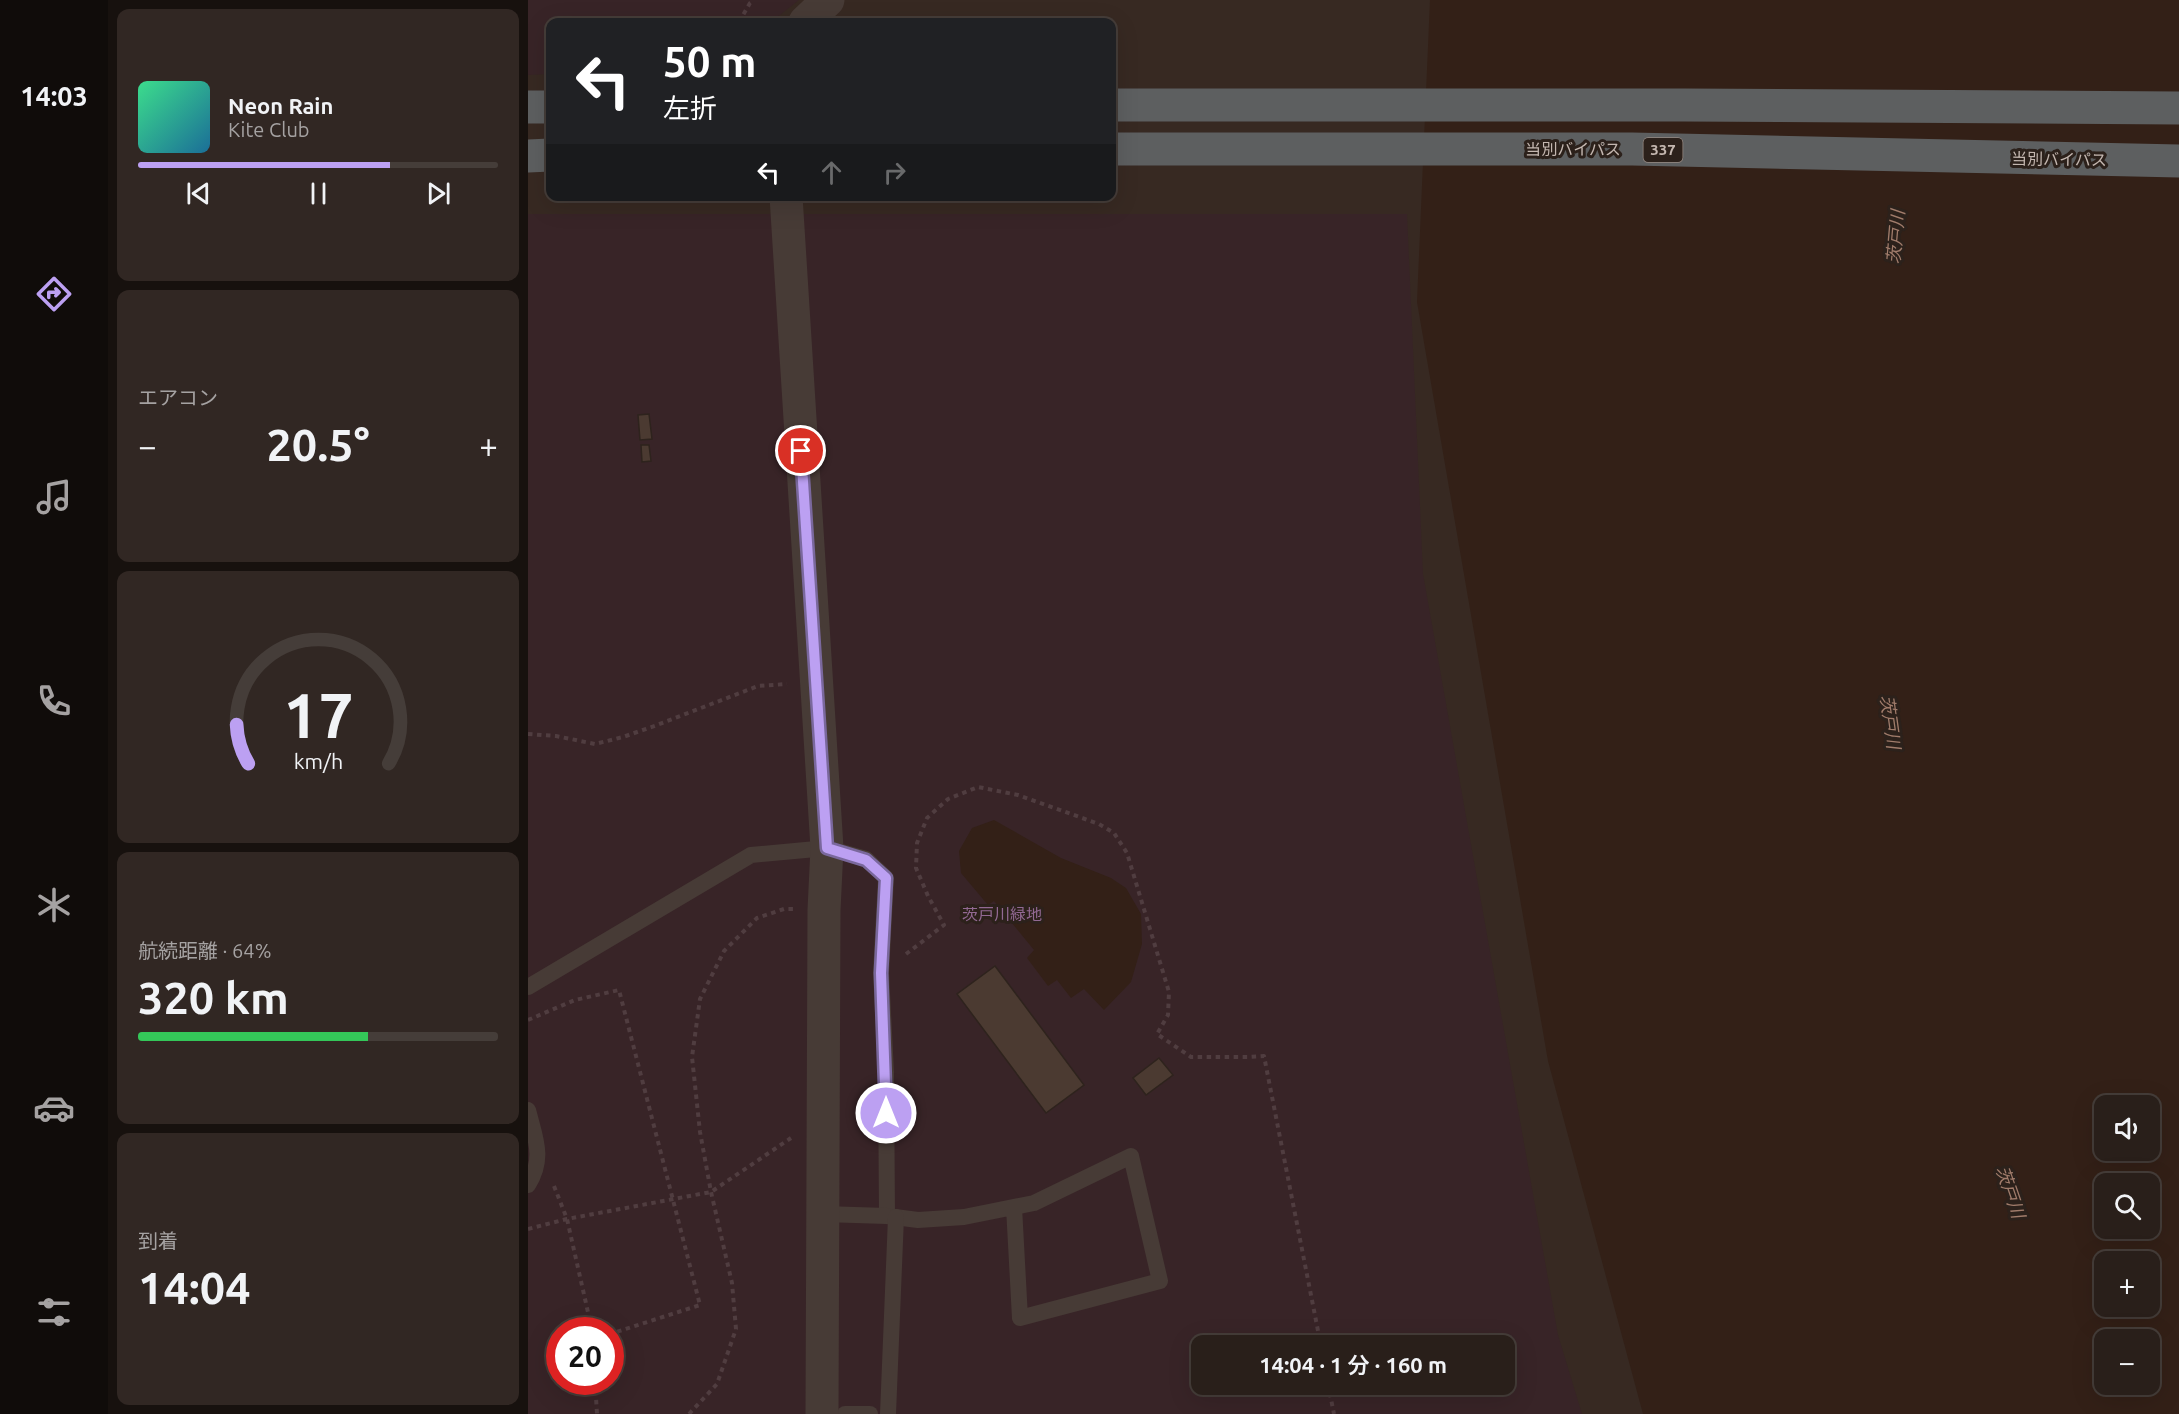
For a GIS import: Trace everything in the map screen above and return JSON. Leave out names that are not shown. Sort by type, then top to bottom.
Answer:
[{"type":"highway","points":[[1116,105],[2179,108]]},
{"type":"highway","points":[[528,107],[546,106]]},
{"type":"highway","name":"当別バイパス","points":[[1116,149],[1632,149],[2179,161]]},
{"type":"highway","points":[[528,156],[546,155]]},
{"type":"street","points":[[809,18],[828,0]]},
{"type":"street","points":[[786,201],[827,848],[824,910],[822,1414]]},
{"type":"lane","points":[[528,987],[751,855],[827,848],[866,860],[886,878],[881,973],[891,1217],[888,1414]]},
{"type":"lane","points":[[528,1110],[539,1153],[528,1185]]},
{"type":"lane","points":[[823,1214],[918,1220],[964,1217],[1014,1207],[1034,1203],[1131,1156],[1160,1281],[1020,1318],[1014,1207]]},
{"type":"lane","points":[[844,1414],[870,1414]]},
{"type":"path","points":[[742,18],[754,0]]},
{"type":"path","points":[[528,734],[556,736],[596,744],[657,725],[758,686],[815,682]]},
{"type":"path","points":[[881,973],[944,925],[916,868],[916,843],[927,818],[948,799],[978,787],[1018,795],[1099,824],[1114,833],[1127,853],[1169,992],[1168,1015],[1157,1035],[1191,1057],[1264,1056],[1318,1335]]},
{"type":"path","points":[[689,1414],[717,1384],[736,1329],[732,1283],[700,1132],[692,1057],[700,999],[724,951],[757,918],[784,909],[824,910]]},
{"type":"path","points":[[528,1020],[575,1000],[619,990],[700,1305],[624,1329]]},
{"type":"path","points":[[528,1229],[567,1219],[711,1192],[824,1116]]},
{"type":"path","points":[[539,1153],[567,1219],[589,1317]]},
{"type":"path","points":[[596,1395],[597,1414]]},
{"type":"path","points":[[1330,1395],[1334,1414]]},
{"type":"green space","points":[[528,0],[799,0],[776,18],[546,18],[546,74],[528,75]]},
{"type":"green space","name":"茨戸川緑地","points":[[528,214],[1407,214],[1423,574],[1558,1335],[1582,1414],[528,1414]]},
{"type":"water","name":"茨戸川","points":[[1430,0],[2179,0],[2179,1414],[1643,1414],[1548,1061],[1417,302]]},
{"type":"water","points":[[994,820],[1061,858],[1111,878],[1126,888],[1141,914],[1142,944],[1131,982],[1104,1010],[1084,989],[1071,998],[1057,980],[1048,986],[1027,958],[1034,950],[994,901],[988,905],[961,873],[959,851],[972,828]]},
{"type":"building","points":[[649,414],[652,439],[640,440],[638,415]]},
{"type":"building","points":[[641,445],[649,445],[651,461],[642,462]]},
{"type":"building","points":[[995,966],[1084,1085],[1046,1113],[957,994]]},
{"type":"building","points":[[1159,1058],[1173,1075],[1146,1095],[1133,1078]]},
{"type":"route","points":[[801,451],[827,848],[866,860],[886,878],[881,973],[886,1113]]}]
